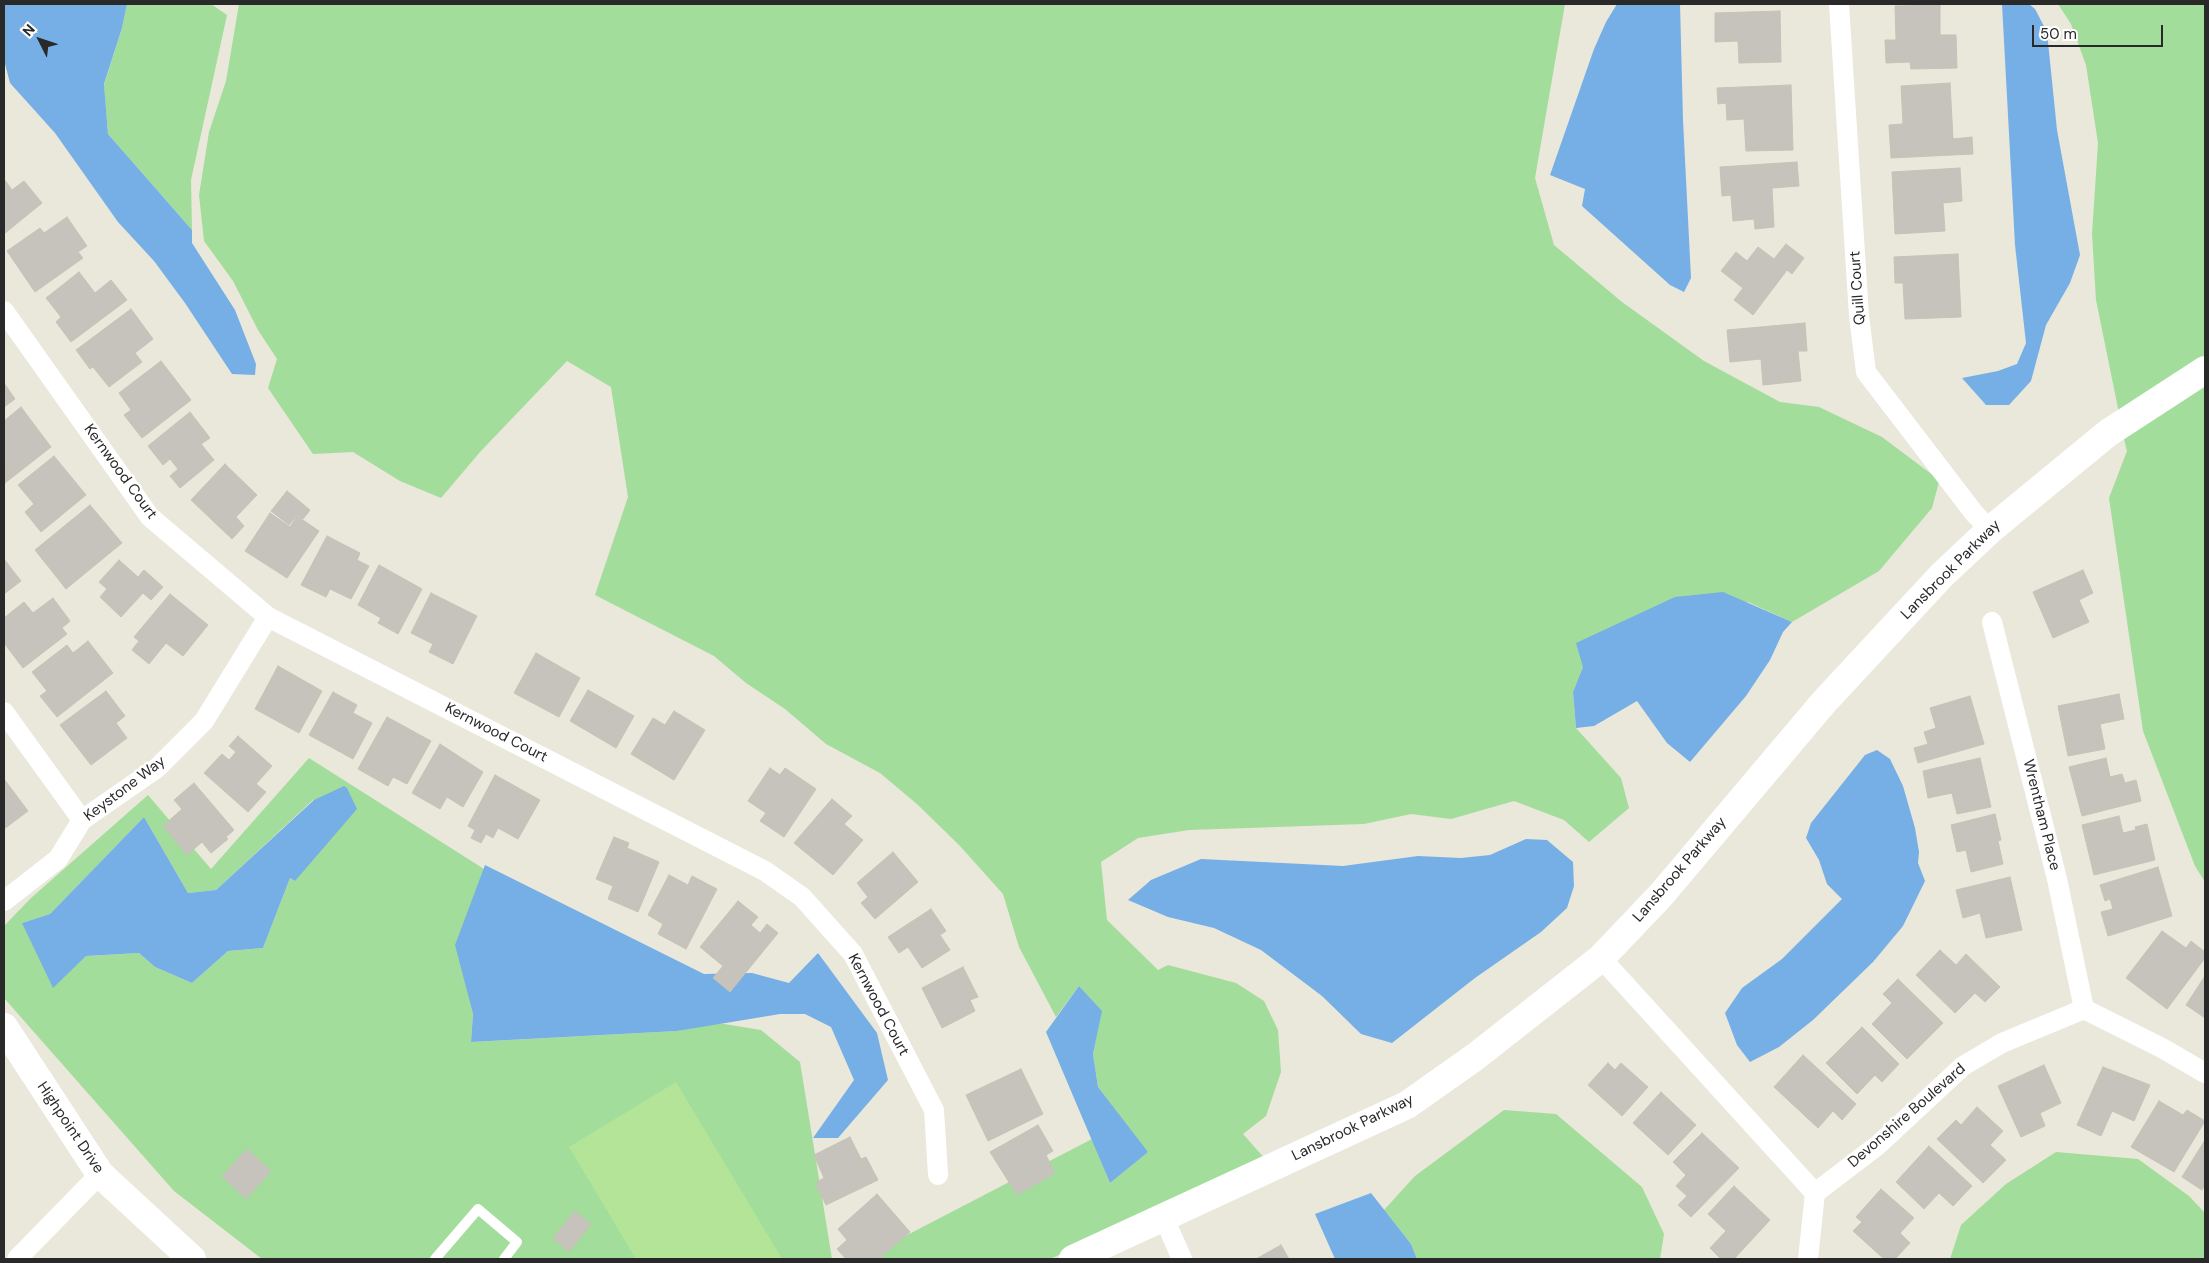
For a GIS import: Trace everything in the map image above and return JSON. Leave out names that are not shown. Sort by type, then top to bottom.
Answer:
[{"type":"street","name":"Quill Court","points":[[1839,4],[1859,316],[1866,372],[1974,513],[1990,530]]},
{"type":"street","name":"Kernwood Court","points":[[4,310],[150,517],[268,617],[765,871],[802,897],[853,954],[934,1110],[938,1174]]},
{"type":"street","name":"Lansbrook Parkway","points":[[1074,1259],[1407,1105],[1475,1057],[1602,958],[1661,895],[1824,702],[1942,576],[1990,530],[2108,433],[2205,370]]},
{"type":"street","name":"Keystone Way","points":[[4,901],[58,859],[82,820],[157,768],[204,721],[268,617]]},
{"type":"street","name":"Wrentham Place","points":[[1992,622],[2057,879],[2084,1009]]},
{"type":"street","points":[[4,712],[82,820]]},
{"type":"street","points":[[1602,958],[1815,1193],[1808,1259]]},
{"type":"street","points":[[2084,1009],[2162,1048],[2205,1073]]},
{"type":"street","name":"Devonshire Boulevard","points":[[1815,1193],[1878,1145],[1964,1066],[2002,1043],[2084,1009]]},
{"type":"street","name":"Highpoint Drive","points":[[4,1027],[100,1174],[192,1259]]},
{"type":"street","points":[[17,1259],[100,1174]]},
{"type":"street","points":[[1164,1218],[1182,1259]]},
{"type":"lane","points":[[435,1259],[478,1209],[518,1242],[504,1259]]},
{"type":"green space","points":[[127,4],[211,4],[227,15],[191,180],[192,230],[108,134],[104,85],[122,28]]},
{"type":"green space","points":[[239,4],[1565,4],[1535,178],[1554,245],[1622,302],[1704,361],[1780,402],[1819,407],[1882,437],[1934,476],[1939,482],[1932,508],[1879,571],[1792,622],[1748,602],[1583,667],[1573,692],[1576,728],[1621,778],[1629,808],[1589,842],[1564,820],[1514,801],[1451,819],[1411,814],[1364,824],[1189,830],[1138,838],[1101,862],[1107,920],[1158,970],[1168,965],[1236,983],[1264,1001],[1278,1030],[1281,1072],[1266,1116],[1243,1134],[1266,1160],[1050,1259],[861,1259],[1092,1139],[1110,1183],[1147,1152],[1098,1087],[1093,1054],[1101,1011],[1079,986],[1056,1017],[1019,947],[1003,894],[960,846],[918,805],[880,773],[826,744],[785,709],[746,683],[714,656],[595,595],[628,497],[611,387],[567,361],[480,452],[441,498],[400,481],[353,452],[313,454],[268,388],[277,359],[258,330],[233,281],[204,241],[199,195],[209,132],[226,81]]},
{"type":"green space","points":[[2058,4],[2205,4],[2205,359],[2119,413],[2096,300],[2092,234],[2098,143],[2086,65],[2071,24]]},
{"type":"green space","points":[[2205,381],[2205,882],[2195,866],[2143,731],[2109,498],[2127,451],[2123,435]]},
{"type":"green space","points":[[309,758],[484,869],[456,945],[473,1014],[471,1042],[677,1031],[718,1023],[761,1030],[800,1062],[832,1259],[262,1259],[174,1191],[4,998],[4,926],[31,898],[148,795],[211,869]],"holes":[[[314,799],[295,881],[290,878],[263,948],[228,951],[192,983],[155,967],[139,953],[86,956],[22,923],[50,914],[144,817],[188,893],[216,890]]]},
{"type":"green space","points":[[676,1082],[782,1259],[636,1259],[569,1147]]},
{"type":"green space","points":[[1504,1110],[1556,1114],[1642,1187],[1664,1234],[1660,1259],[1417,1259],[1411,1244],[1384,1210],[1415,1176]]},
{"type":"green space","points":[[2056,1152],[2138,1159],[2189,1196],[2205,1213],[2205,1259],[1950,1259],[1961,1225],[2006,1184]]},
{"type":"water","points":[[4,4],[127,4],[122,28],[104,84],[108,134],[192,230],[192,243],[235,310],[256,364],[255,375],[232,374],[185,303],[154,261],[118,222],[55,133],[10,83],[4,60]]},
{"type":"water","points":[[1617,4],[1680,4],[1683,120],[1691,278],[1684,292],[1670,285],[1582,206],[1585,189],[1550,175],[1594,49],[1606,22]]},
{"type":"water","points":[[2002,4],[2029,4],[2035,9],[2047,32],[2057,130],[2080,255],[2070,283],[2046,325],[2031,381],[2009,405],[1986,405],[1962,378],[1998,371],[2017,364],[2026,343],[2015,245]]},
{"type":"water","points":[[1723,592],[1792,622],[1783,632],[1770,660],[1746,696],[1690,762],[1667,743],[1637,701],[1594,726],[1576,728],[1573,692],[1583,667],[1576,643],[1675,597]]},
{"type":"water","points":[[1877,750],[1890,759],[1903,786],[1915,828],[1919,852],[1918,863],[1925,881],[1903,926],[1873,962],[1813,1020],[1779,1047],[1750,1062],[1737,1045],[1725,1013],[1742,988],[1782,959],[1842,899],[1827,884],[1819,860],[1806,838],[1811,823],[1865,755]]},
{"type":"water","points":[[344,786],[347,788],[357,809],[295,881],[290,878],[263,948],[228,951],[192,983],[155,967],[139,953],[86,956],[53,988],[22,923],[50,914],[144,817],[188,893],[216,890],[314,800]]},
{"type":"water","points":[[1526,839],[1547,840],[1573,862],[1574,886],[1567,908],[1541,932],[1475,978],[1392,1043],[1361,1034],[1322,996],[1261,950],[1214,928],[1168,917],[1128,900],[1151,880],[1201,859],[1343,866],[1418,856],[1461,858],[1490,855]]},
{"type":"water","points":[[485,865],[704,974],[752,973],[789,983],[818,953],[877,1033],[888,1080],[838,1138],[813,1138],[854,1080],[831,1027],[805,1014],[780,1014],[677,1031],[471,1042],[473,1014],[455,945]]},
{"type":"water","points":[[1079,986],[1102,1011],[1093,1054],[1098,1087],[1148,1152],[1110,1183],[1046,1032]]},
{"type":"water","points":[[1371,1193],[1411,1244],[1417,1259],[1335,1259],[1315,1214]]},
{"type":"building","points":[[1940,5],[1940,35],[1956,35],[1957,68],[1911,69],[1910,62],[1886,63],[1885,40],[1896,40],[1895,6]]},
{"type":"building","points":[[1780,11],[1781,62],[1739,63],[1738,41],[1715,42],[1715,13]]},
{"type":"building","points":[[1950,83],[1953,139],[1972,137],[1973,154],[1891,158],[1889,125],[1903,124],[1901,86]]},
{"type":"building","points":[[1791,85],[1793,150],[1746,151],[1744,119],[1727,120],[1726,103],[1718,104],[1717,88]]},
{"type":"building","points":[[1797,162],[1799,186],[1772,188],[1774,227],[1755,229],[1754,219],[1733,221],[1731,195],[1722,196],[1720,167]]},
{"type":"building","points":[[1960,168],[1962,201],[1943,203],[1945,231],[1895,234],[1892,172]]},
{"type":"building","points":[[4,179],[12,190],[24,181],[42,203],[4,234]]},
{"type":"building","points":[[67,217],[87,246],[78,252],[83,258],[35,292],[7,251],[40,228],[44,233]]},
{"type":"building","points":[[1786,244],[1804,258],[1792,274],[1787,270],[1753,315],[1734,300],[1743,288],[1721,271],[1736,252],[1747,261],[1758,247],[1774,259]]},
{"type":"building","points":[[1958,254],[1961,317],[1905,319],[1903,283],[1895,283],[1894,257]]},
{"type":"building","points":[[79,272],[95,293],[111,280],[127,300],[71,342],[56,322],[61,317],[46,298]]},
{"type":"building","points":[[131,309],[153,339],[135,353],[142,362],[109,387],[93,367],[90,369],[76,350]]},
{"type":"building","points":[[1805,323],[1807,351],[1798,351],[1801,381],[1763,385],[1761,359],[1730,362],[1727,330]]},
{"type":"building","points":[[161,361],[191,400],[142,438],[124,415],[131,410],[119,393]]},
{"type":"building","points":[[4,383],[15,399],[4,407]]},
{"type":"building","points":[[21,407],[51,447],[5,483],[4,421]]},
{"type":"building","points":[[190,412],[210,438],[201,444],[214,460],[180,488],[170,476],[178,469],[170,459],[163,465],[148,446]]},
{"type":"building","points":[[54,456],[86,495],[41,532],[25,512],[34,504],[18,485]]},
{"type":"building","points":[[225,464],[257,495],[236,517],[244,526],[232,539],[191,500]]},
{"type":"building","points":[[287,491],[310,510],[303,519],[297,515],[289,525],[271,511]]},
{"type":"building","points":[[90,505],[122,543],[66,589],[35,550]]},
{"type":"building","points":[[270,513],[290,527],[297,516],[319,531],[287,578],[245,551]]},
{"type":"building","points":[[327,536],[360,553],[357,560],[369,566],[351,599],[330,589],[326,597],[301,585]]},
{"type":"building","points":[[4,559],[21,581],[4,594]]},
{"type":"building","points":[[119,560],[138,577],[144,570],[163,587],[151,600],[143,593],[121,617],[100,597],[107,589],[99,582]]},
{"type":"building","points":[[379,565],[422,589],[398,634],[378,623],[381,618],[358,605]]},
{"type":"building","points":[[2083,570],[2093,593],[2079,600],[2089,622],[2053,638],[2033,592]]},
{"type":"building","points":[[431,593],[477,616],[453,664],[429,652],[433,644],[411,633]]},
{"type":"building","points":[[170,594],[208,625],[183,656],[166,643],[149,664],[132,650],[139,641],[134,637]]},
{"type":"building","points":[[53,598],[70,621],[62,628],[67,634],[23,668],[4,643],[4,618],[24,602],[33,613]]},
{"type":"building","points":[[88,641],[113,673],[57,717],[40,696],[47,691],[32,672],[67,645],[73,653]]},
{"type":"building","points":[[536,653],[580,678],[559,717],[514,693]]},
{"type":"building","points":[[278,666],[322,691],[299,733],[255,709]]},
{"type":"building","points":[[588,690],[634,716],[616,748],[570,721]]},
{"type":"building","points":[[106,691],[125,716],[116,723],[127,738],[91,765],[60,725]]},
{"type":"building","points":[[333,692],[357,705],[353,713],[372,723],[353,759],[309,735]]},
{"type":"building","points":[[2119,694],[2124,719],[2100,724],[2105,749],[2068,756],[2058,706]]},
{"type":"building","points":[[1970,696],[1984,744],[1918,763],[1914,748],[1928,744],[1924,732],[1936,728],[1930,708]]},
{"type":"building","points":[[674,711],[705,730],[674,780],[631,754],[653,718],[665,725]]},
{"type":"building","points":[[387,717],[431,741],[407,784],[393,777],[388,786],[358,769]]},
{"type":"building","points":[[238,736],[272,766],[256,784],[266,792],[248,812],[204,773],[222,754],[229,760],[236,752],[229,746]]},
{"type":"building","points":[[440,744],[483,772],[463,807],[447,797],[440,809],[412,793]]},
{"type":"building","points":[[1980,758],[1991,807],[1957,814],[1952,793],[1928,798],[1923,771]]},
{"type":"building","points":[[2106,758],[2110,777],[2122,774],[2125,783],[2136,780],[2141,801],[2082,816],[2069,767]]},
{"type":"building","points":[[770,768],[780,775],[785,768],[816,789],[784,837],[760,821],[766,813],[748,801]]},
{"type":"building","points":[[495,775],[540,800],[518,839],[498,828],[493,838],[486,834],[481,843],[471,838],[475,830],[468,826]]},
{"type":"building","points":[[4,779],[28,811],[4,829]]},
{"type":"building","points":[[194,783],[234,830],[226,837],[228,839],[211,853],[202,842],[187,855],[163,826],[182,809],[174,800]]},
{"type":"building","points":[[832,799],[852,816],[844,824],[863,840],[833,875],[794,843]]},
{"type":"building","points":[[1995,814],[2001,840],[1998,841],[2003,864],[1971,872],[1966,850],[1957,852],[1951,825]]},
{"type":"building","points":[[2119,816],[2123,833],[2136,830],[2135,827],[2147,824],[2155,860],[2094,875],[2082,825]]},
{"type":"building","points":[[614,837],[629,843],[627,848],[659,862],[638,912],[608,899],[613,886],[596,879]]},
{"type":"building","points":[[893,852],[918,882],[875,919],[861,903],[868,897],[857,883]]},
{"type":"building","points":[[2158,867],[2172,916],[2108,936],[2101,912],[2113,909],[2110,899],[2105,901],[2100,885]]},
{"type":"building","points":[[669,875],[688,885],[692,876],[717,889],[686,949],[658,934],[663,924],[648,915]]},
{"type":"building","points":[[2010,877],[2022,930],[1986,938],[1980,913],[1963,918],[1956,890]]},
{"type":"building","points":[[738,901],[758,917],[751,925],[760,933],[767,924],[778,933],[730,992],[713,978],[723,966],[700,947]]},
{"type":"building","points":[[931,909],[946,931],[940,935],[950,950],[922,968],[908,947],[899,953],[888,937]]},
{"type":"building","points":[[2162,931],[2186,948],[2191,941],[2205,952],[2205,958],[2167,1009],[2126,978]]},
{"type":"building","points":[[1940,950],[1956,965],[1966,954],[2000,987],[1985,1002],[1975,993],[1955,1013],[1916,975]]},
{"type":"building","points":[[963,967],[978,997],[970,1000],[975,1011],[942,1028],[922,988]]},
{"type":"building","points":[[2205,976],[2205,1018],[2186,1005]]},
{"type":"building","points":[[1898,979],[1943,1023],[1907,1059],[1872,1024],[1892,1003],[1883,994]]},
{"type":"building","points":[[1862,1027],[1899,1064],[1882,1082],[1875,1075],[1857,1094],[1826,1063]]},
{"type":"building","points":[[1803,1055],[1856,1104],[1842,1120],[1833,1111],[1818,1128],[1774,1087]]},
{"type":"building","points":[[1608,1063],[1615,1070],[1621,1063],[1648,1087],[1622,1116],[1588,1085]]},
{"type":"building","points":[[2044,1065],[2061,1103],[2040,1113],[2045,1126],[2021,1137],[1998,1086]]},
{"type":"building","points":[[2103,1067],[2150,1085],[2134,1121],[2112,1111],[2101,1136],[2077,1125]]},
{"type":"building","points":[[1021,1069],[1043,1114],[988,1141],[966,1095]]},
{"type":"building","points":[[1661,1092],[1696,1125],[1668,1155],[1633,1123]]},
{"type":"building","points":[[2159,1101],[2183,1115],[2187,1110],[2205,1121],[2174,1172],[2131,1147]]},
{"type":"building","points":[[1977,1107],[2003,1131],[1990,1145],[2006,1160],[1983,1183],[1937,1139],[1956,1120],[1961,1125]]},
{"type":"building","points":[[1038,1125],[1053,1151],[1046,1155],[1055,1173],[1017,1195],[990,1152]]},
{"type":"building","points":[[1702,1133],[1739,1168],[1691,1217],[1678,1205],[1687,1196],[1676,1186],[1686,1175],[1673,1162]]},
{"type":"building","points":[[850,1137],[861,1159],[866,1157],[878,1180],[826,1205],[815,1183],[824,1178],[814,1155]]},
{"type":"building","points":[[2205,1140],[2205,1184],[2202,1190],[2182,1177]]},
{"type":"building","points":[[1929,1146],[1972,1186],[1953,1206],[1939,1193],[1924,1209],[1896,1182]]},
{"type":"building","points":[[247,1149],[271,1171],[246,1199],[222,1176]]},
{"type":"building","points":[[1734,1186],[1770,1220],[1734,1259],[1721,1259],[1710,1248],[1726,1231],[1708,1214]]},
{"type":"building","points":[[1881,1189],[1914,1218],[1900,1233],[1910,1243],[1895,1259],[1884,1259],[1853,1231],[1862,1222],[1856,1217]]},
{"type":"building","points":[[877,1194],[910,1232],[879,1259],[846,1259],[837,1249],[847,1240],[838,1229]]},
{"type":"building","points":[[575,1211],[591,1224],[569,1252],[553,1238]]},
{"type":"building","points":[[1281,1245],[1289,1259],[1256,1259]]}]
